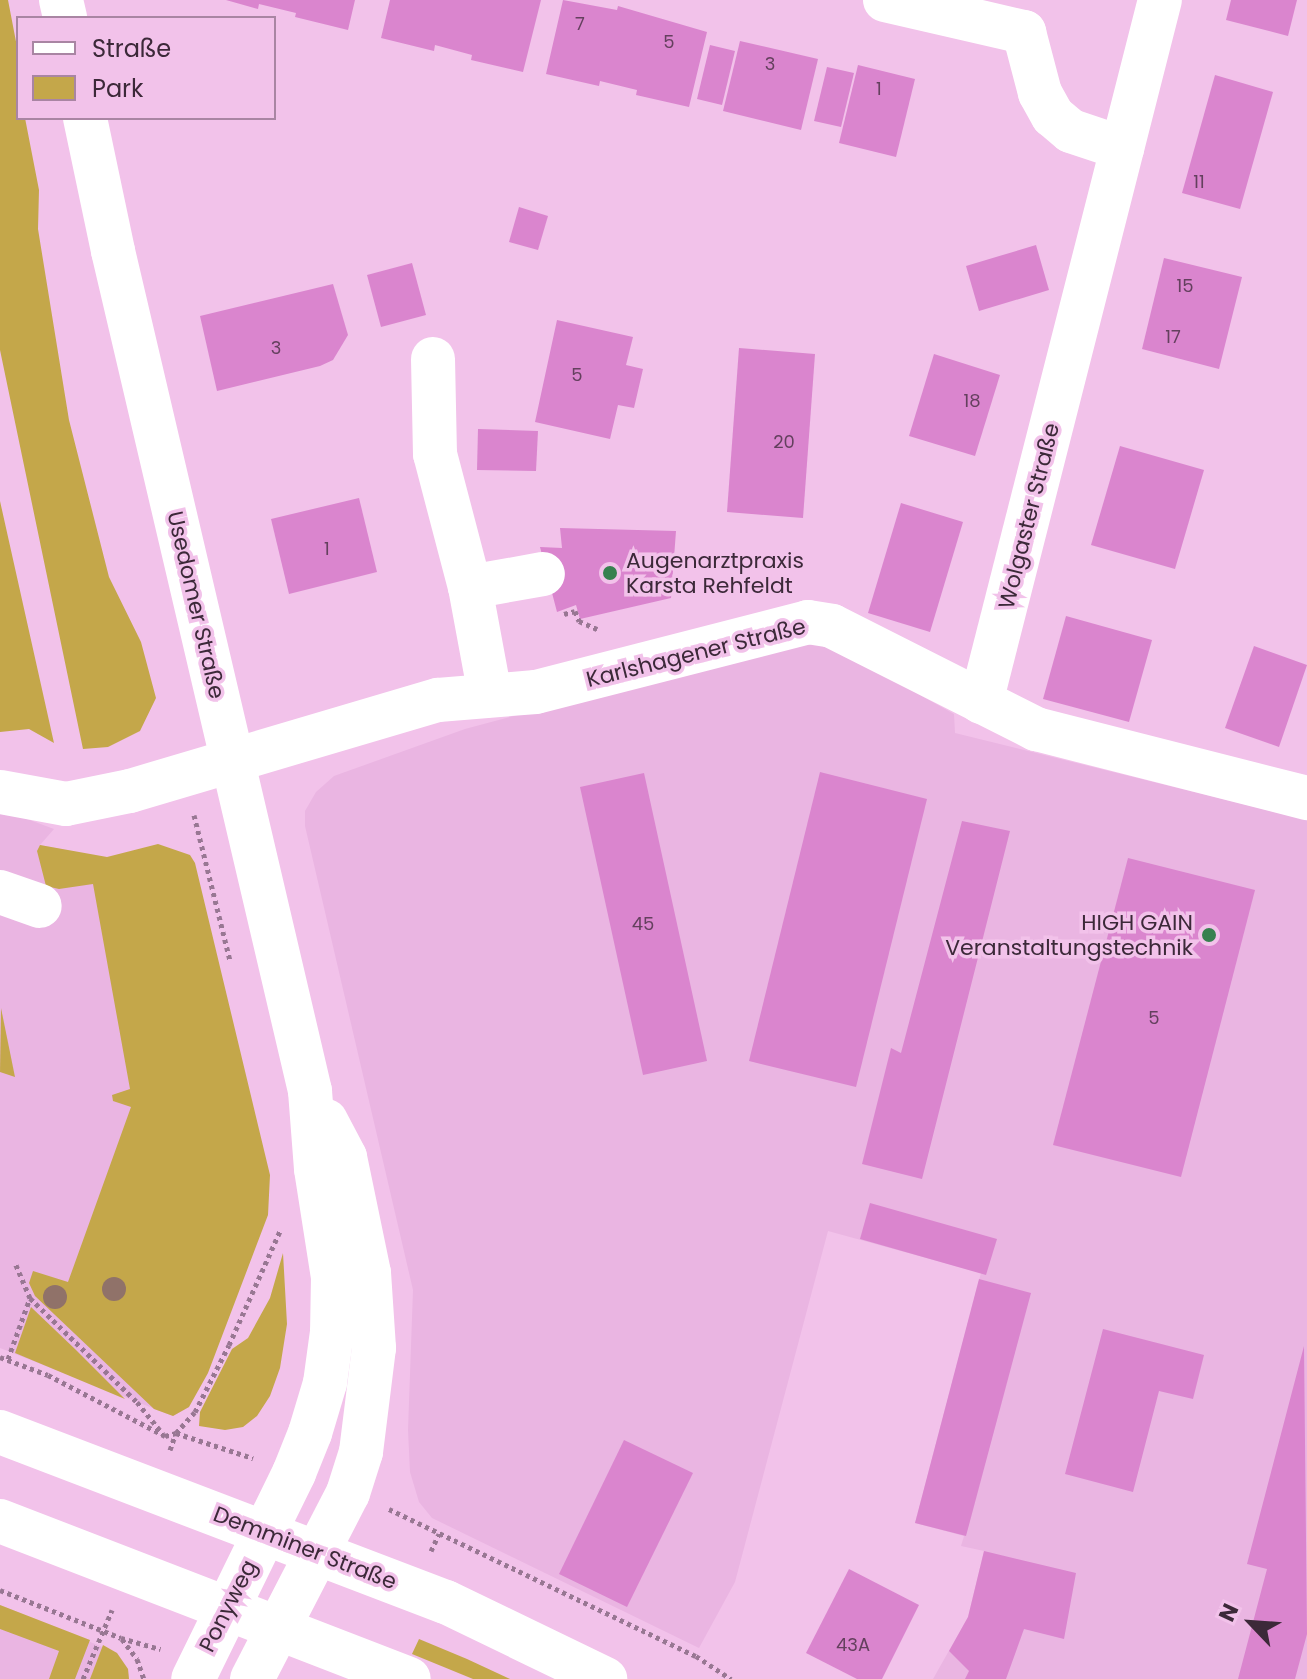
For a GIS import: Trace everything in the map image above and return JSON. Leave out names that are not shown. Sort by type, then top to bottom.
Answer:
[{"type":"street","points":[[885,0],[1024,32],[1040,93],[1053,116],[1071,131],[1122,148]]},
{"type":"street","name":"Wolgaster Straße","points":[[981,702],[1160,0]]},
{"type":"street","name":"Usedomer Straße","points":[[85,120],[231,761],[310,1091],[316,1169],[333,1277],[332,1332],[325,1383],[294,1473],[264,1533]]},
{"type":"street","points":[[433,359],[435,454],[470,587],[490,695]]},
{"type":"street","points":[[470,587],[543,574]]},
{"type":"street","name":"Karlshagener Straße","points":[[4,805],[66,804],[184,775],[438,700],[536,692],[808,622],[832,626],[981,702]]},
{"type":"street","points":[[981,702],[1036,729],[1307,798]]},
{"type":"street","points":[[0,892],[40,906]]},
{"type":"street","name":"Usedomer Straße","points":[[279,1628],[348,1493],[361,1452],[374,1348],[369,1273],[345,1157],[310,1091]]},
{"type":"street","name":"Demminer Straße","points":[[0,1432],[446,1602],[605,1679]]},
{"type":"street","points":[[0,1521],[409,1679]]},
{"type":"street","name":"Ponyweg","points":[[195,1672],[264,1533]]},
{"type":"street","points":[[252,1679],[279,1628]]},
{"type":"path","points":[[543,574],[557,617],[575,611],[579,621],[604,633],[613,674]]},
{"type":"path","points":[[184,775],[234,977]]},
{"type":"path","points":[[0,1357],[48,1375],[165,1436],[176,1433],[195,1412],[229,1345],[276,1243],[283,1218]]},
{"type":"path","points":[[15,1263],[30,1298],[137,1402],[165,1436]]},
{"type":"path","points":[[8,1360],[30,1298]]},
{"type":"path","points":[[176,1433],[294,1473]]},
{"type":"path","points":[[348,1493],[412,1517],[439,1534],[696,1656],[731,1679]]},
{"type":"path","points":[[0,1590],[105,1631],[195,1672]]},
{"type":"path","points":[[83,1679],[105,1631]]},
{"type":"path","points":[[121,1638],[137,1659],[144,1679]]},
{"type":"shaded area","points":[[808,638],[823,641],[954,714],[955,733],[1307,820],[1307,1679],[933,1679],[968,1617],[984,1551],[961,1546],[964,1536],[915,1523],[981,1273],[828,1231],[735,1582],[699,1648],[432,1518],[419,1502],[410,1472],[408,1430],[413,1290],[305,826],[305,811],[316,792],[334,776],[465,729]]},
{"type":"shaded area","points":[[0,809],[54,829],[40,845],[91,855],[189,1407],[173,1416],[0,1348]]},
{"type":"shaded area","points":[[0,1605],[117,1653],[128,1669],[129,1679],[0,1679]]},
{"type":"green space","points":[[0,0],[8,0],[16,42],[16,120],[25,120],[39,190],[38,229],[69,420],[109,577],[141,642],[156,698],[140,731],[108,747],[83,749],[0,350]]},
{"type":"green space","points":[[0,501],[54,743],[29,729],[0,732]]},
{"type":"green space","points":[[158,844],[190,855],[195,863],[270,1175],[268,1215],[208,1373],[189,1407],[173,1416],[154,1409],[35,1296],[29,1283],[33,1271],[68,1282],[131,1107],[113,1101],[112,1095],[130,1089],[93,884],[59,889],[46,886],[37,851],[40,845],[107,857]]},
{"type":"green space","points":[[1,1008],[15,1077],[0,1072]]},
{"type":"green space","points":[[283,1253],[287,1324],[280,1368],[270,1396],[257,1416],[243,1427],[225,1430],[199,1426],[200,1412],[232,1349],[248,1338],[270,1298]]},
{"type":"green space","points":[[31,1307],[76,1350],[125,1399],[15,1353]]},
{"type":"green space","points":[[0,1605],[90,1640],[75,1679],[49,1679],[59,1651],[0,1629]]},
{"type":"green space","points":[[419,1639],[510,1679],[473,1679],[412,1654]]},
{"type":"green space","points":[[103,1645],[117,1653],[128,1669],[129,1679],[90,1679]]},
{"type":"building","points":[[226,0],[355,0],[348,30],[295,17],[296,13],[259,4],[258,9]]},
{"type":"building","points":[[390,0],[541,0],[523,72],[471,60],[472,55],[435,45],[434,51],[381,38]]},
{"type":"building","points":[[563,0],[617,10],[618,6],[707,32],[689,107],[636,95],[637,90],[600,81],[599,86],[546,74]]},
{"type":"building","points":[[1231,0],[1297,0],[1288,36],[1226,20]]},
{"type":"building","points":[[740,41],[818,59],[801,130],[723,111]]},
{"type":"building","points":[[710,45],[735,51],[722,105],[697,99]]},
{"type":"building","points":[[858,65],[915,79],[896,157],[839,143]]},
{"type":"building","points":[[827,67],[854,73],[841,127],[814,121]]},
{"type":"building","points":[[1215,75],[1273,92],[1240,209],[1182,193]]},
{"type":"building","points":[[519,207],[548,216],[538,250],[509,242]]},
{"type":"building","points":[[1036,245],[1049,290],[979,311],[966,266]]},
{"type":"building","points":[[1164,258],[1242,277],[1219,369],[1142,349]]},
{"type":"building","points":[[412,263],[426,315],[381,327],[367,275]]},
{"type":"building","points":[[333,284],[348,335],[333,360],[320,366],[217,391],[200,316]]},
{"type":"building","points":[[557,320],[633,337],[626,365],[643,369],[634,408],[618,405],[610,439],[535,422]]},
{"type":"building","points":[[739,348],[815,354],[803,518],[727,512]]},
{"type":"building","points":[[934,354],[1000,375],[975,456],[909,436]]},
{"type":"building","points":[[478,429],[538,431],[536,471],[477,470]]},
{"type":"building","points":[[1120,446],[1204,470],[1175,569],[1091,545]]},
{"type":"building","points":[[359,498],[377,572],[289,594],[271,519]]},
{"type":"building","points":[[901,503],[963,522],[930,632],[868,613]]},
{"type":"building","name":"Augenarztpraxis Karsta Rehfeldt","points":[[560,528],[676,531],[671,598],[580,619],[576,605],[557,612],[540,547],[562,548]]},
{"type":"building","points":[[1066,616],[1152,640],[1129,722],[1043,699]]},
{"type":"building","points":[[1254,646],[1307,665],[1279,747],[1225,728]]},
{"type":"building","points":[[820,772],[927,799],[856,1087],[749,1061]]},
{"type":"building","points":[[644,773],[707,1061],[643,1075],[580,787]]},
{"type":"building","points":[[962,821],[1010,831],[922,1179],[862,1164],[891,1048],[901,1053]]},
{"type":"building","points":[[1128,858],[1255,890],[1181,1177],[1053,1145]]},
{"type":"building","points":[[870,1203],[997,1239],[986,1275],[860,1239]]},
{"type":"building","points":[[979,1279],[1031,1293],[966,1536],[915,1523]]},
{"type":"building","points":[[1103,1329],[1204,1355],[1193,1399],[1159,1391],[1133,1492],[1065,1474]]},
{"type":"building","points":[[1304,1346],[1307,1634],[1295,1679],[1238,1679],[1267,1569],[1247,1564]]},
{"type":"building","points":[[624,1440],[693,1473],[627,1607],[559,1574]]},
{"type":"building","points":[[984,1551],[1076,1573],[1064,1639],[1024,1629],[1006,1679],[965,1679],[969,1671],[949,1651],[968,1617]]},
{"type":"building","points":[[849,1569],[919,1605],[882,1679],[857,1679],[806,1653]]},
{"type":"place","name":"Augenarztpraxis Karsta Rehfeldt","points":[[610,573]]},
{"type":"place","name":"HIGH GAIN Veranstaltungstechnik","points":[[1209,935]]}]
